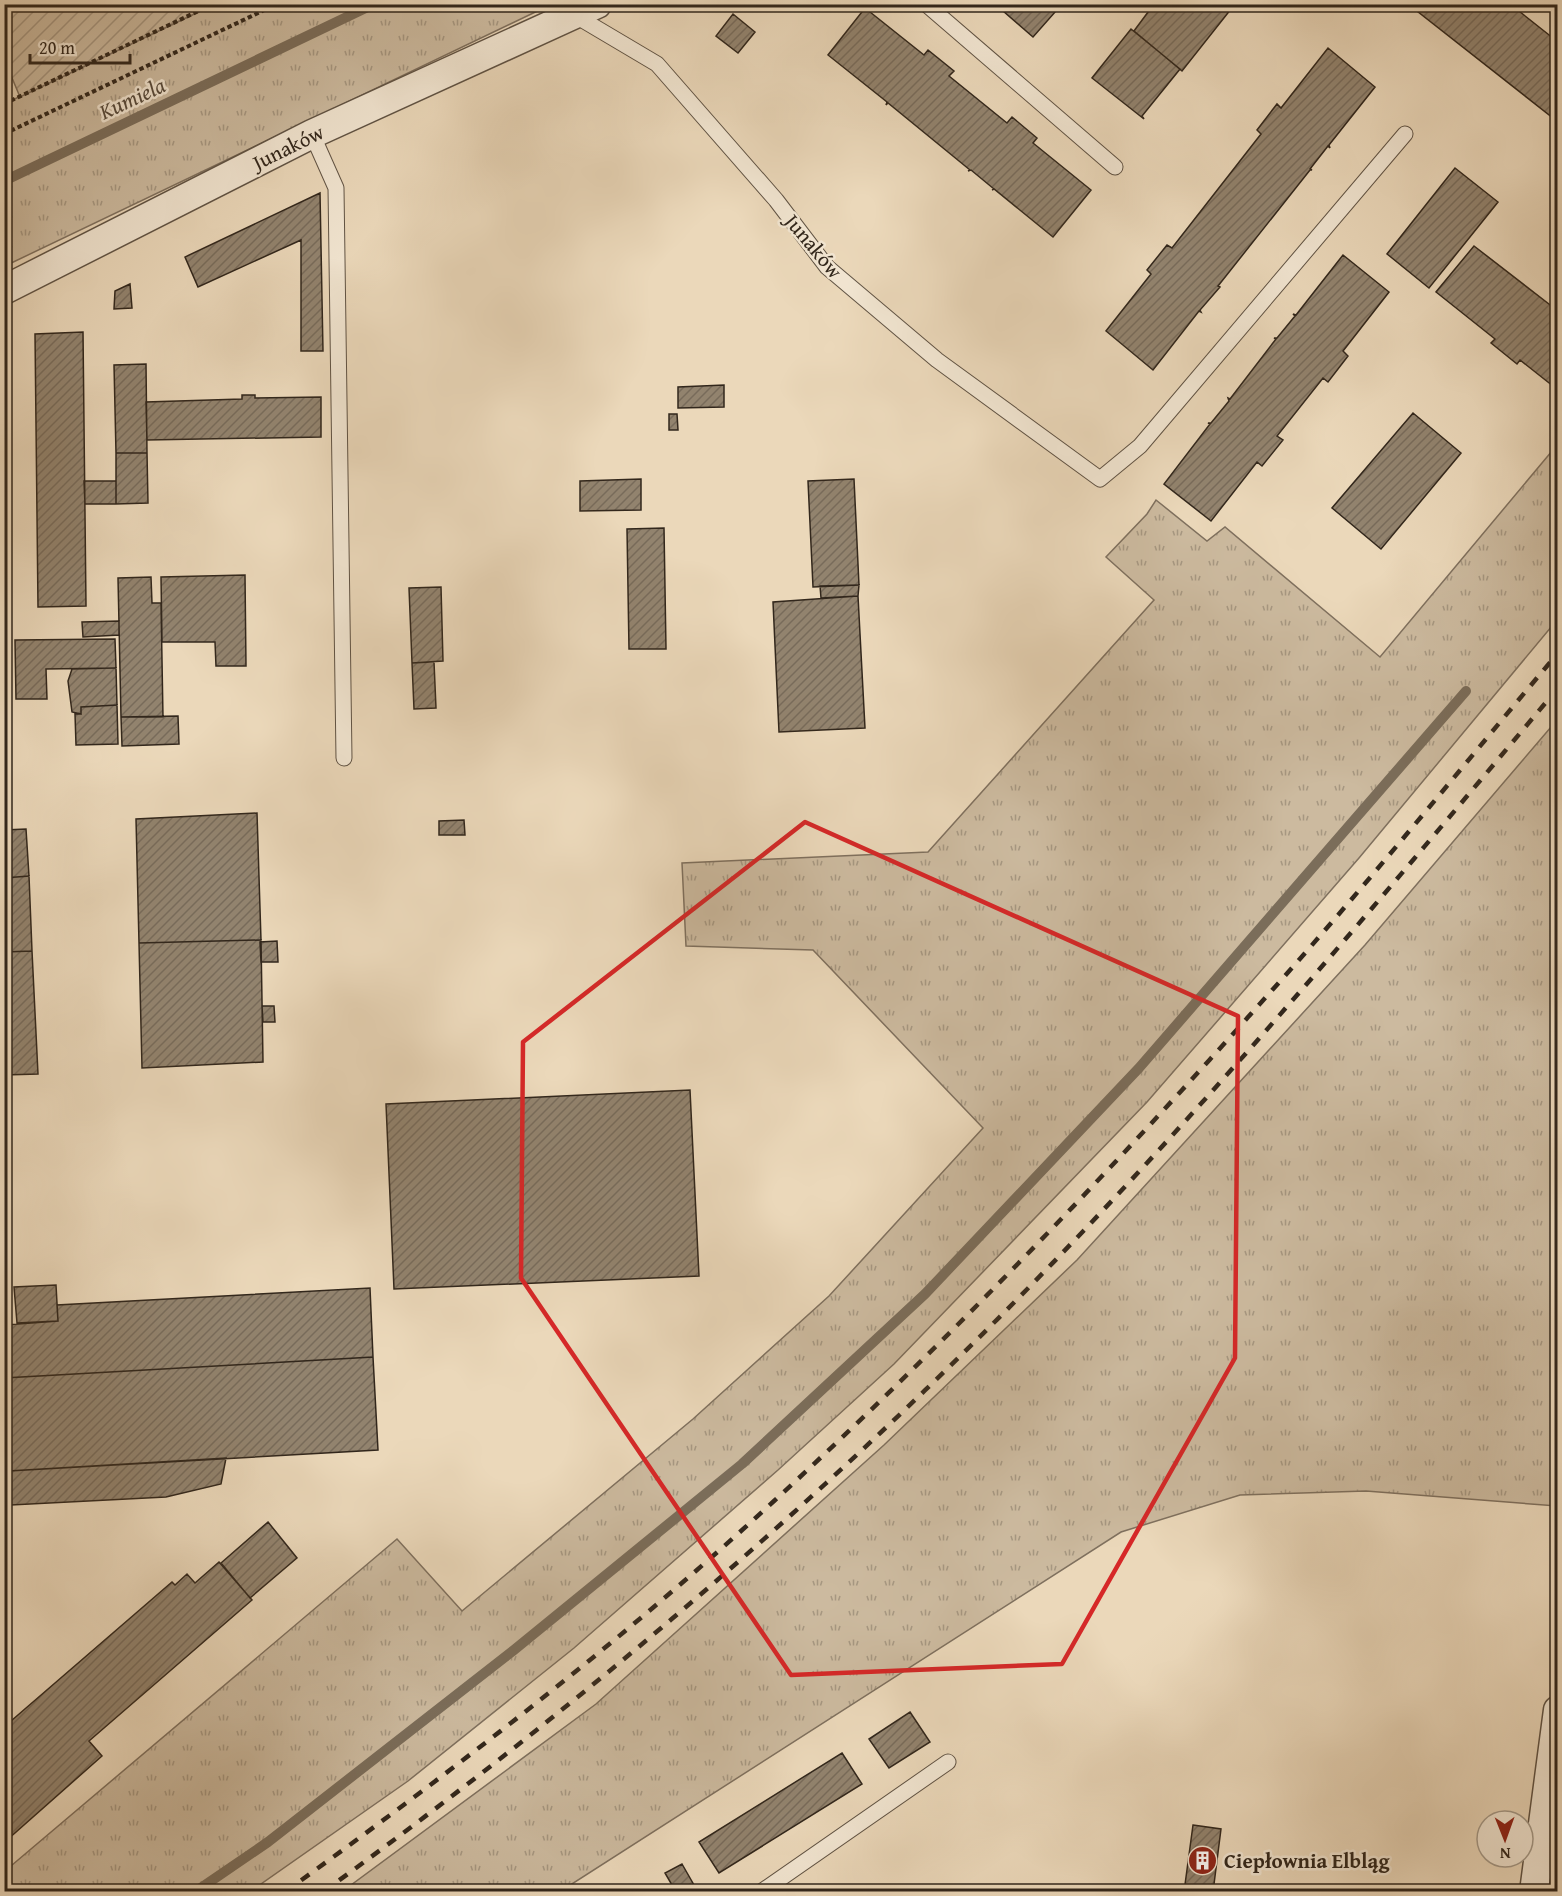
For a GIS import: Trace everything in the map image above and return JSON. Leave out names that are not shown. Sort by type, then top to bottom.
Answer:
[{"type":"street","name":"Junaków","points":[[4,290],[312,134],[587,10]]},
{"type":"street","points":[[1534,1892],[1557,1710]]},
{"type":"lane","points":[[926,4],[1115,167]]},
{"type":"lane","name":"Junaków","points":[[587,10],[657,64],[776,200],[826,267],[937,360],[1100,479],[1140,446],[1405,134]]},
{"type":"lane","points":[[312,134],[336,188],[344,758]]},
{"type":"lane","points":[[761,1892],[948,1762]]},
{"type":"path","points":[[4,104],[213,4]]},
{"type":"path","points":[[4,134],[277,4]]},
{"type":"highlighted area","points":[[805,822],[1238,1016],[1235,1358],[1062,1664],[791,1675],[521,1278],[523,1042]]},
{"type":"green space","points":[[4,5],[213,5],[20,97],[5,61]]},
{"type":"green space","points":[[213,5],[550,5],[5,266],[4,104]]},
{"type":"green space","points":[[1557,445],[1557,620],[1359,858],[1147,1102],[894,1364],[778,1470],[574,1648],[408,1781],[251,1891],[5,1891],[5,1871],[397,1539],[462,1611],[693,1419],[829,1296],[983,1128],[813,950],[686,946],[682,863],[928,852],[1154,600],[1106,557],[1147,514],[1156,500],[1207,541],[1225,527],[1380,657]]},
{"type":"green space","points":[[1557,720],[1557,1506],[1366,1491],[1240,1495],[1121,1532],[561,1891],[343,1891],[596,1704],[884,1445],[1077,1260],[1365,945]]},
{"type":"building","points":[[995,4],[1045,4],[1056,11],[1033,37]]},
{"type":"building","points":[[1154,4],[1235,4],[1182,71],[1134,31]]},
{"type":"building","points":[[1408,4],[1510,4],[1558,42],[1558,122]]},
{"type":"building","points":[[865,8],[924,55],[928,50],[954,71],[949,76],[1007,123],[1012,117],[1037,138],[1033,143],[1091,190],[1053,237],[971,170],[968,171],[970,170],[888,103],[886,105],[887,102],[828,55]]},
{"type":"building","points":[[733,14],[755,32],[738,53],[716,36]]},
{"type":"building","points":[[1131,29],[1180,69],[1142,116],[1144,119],[1092,78]]},
{"type":"building","points":[[1328,48],[1375,87],[1329,145],[1330,148],[1328,146],[1310,169],[1312,170],[1153,370],[1106,331],[1151,274],[1147,270],[1167,245],[1172,248],[1261,134],[1257,130],[1277,104],[1281,108]]},
{"type":"building","points":[[1455,168],[1498,202],[1429,288],[1387,254]]},
{"type":"building","points":[[320,193],[323,351],[301,351],[301,240],[198,287],[185,257]]},
{"type":"building","points":[[1474,246],[1558,311],[1558,390],[1520,360],[1517,364],[1491,343],[1495,339],[1436,292]]},
{"type":"building","points":[[1343,255],[1389,292],[1343,351],[1348,356],[1328,382],[1323,378],[1277,436],[1283,440],[1262,466],[1257,462],[1211,521],[1164,484],[1210,424],[1208,423],[1211,423],[1229,401],[1228,398],[1230,399],[1276,339],[1274,338],[1277,338],[1295,316],[1293,314],[1296,315]]},
{"type":"building","points":[[130,284],[132,308],[114,309],[115,291]]},
{"type":"building","points":[[83,332],[86,606],[38,607],[35,334]]},
{"type":"building","points":[[146,364],[147,453],[116,453],[114,365]]},
{"type":"building","points":[[724,385],[724,407],[678,408],[678,387]]},
{"type":"building","points":[[242,395],[255,395],[255,398],[321,397],[321,437],[147,440],[146,402],[242,399]]},
{"type":"building","points":[[1413,413],[1461,453],[1381,549],[1332,508]]},
{"type":"building","points":[[669,414],[677,414],[678,430],[669,430]]},
{"type":"building","points":[[116,453],[147,453],[148,503],[116,504]]},
{"type":"building","points":[[641,479],[641,510],[580,511],[580,481]]},
{"type":"building","points":[[854,479],[859,585],[813,587],[808,481]]},
{"type":"building","points":[[84,481],[116,481],[116,504],[85,504]]},
{"type":"building","points":[[664,528],[666,649],[629,649],[627,529]]},
{"type":"building","points":[[245,575],[246,666],[216,666],[215,642],[162,642],[161,577]]},
{"type":"building","points":[[151,577],[152,603],[161,603],[163,717],[121,717],[118,578]]},
{"type":"building","points":[[859,585],[858,596],[821,598],[820,586]]},
{"type":"building","points":[[441,587],[443,661],[412,663],[409,588]]},
{"type":"building","points":[[858,596],[865,728],[779,732],[773,602]]},
{"type":"building","points":[[119,621],[119,635],[83,637],[82,622]]},
{"type":"building","points":[[115,639],[116,668],[46,669],[47,699],[16,699],[15,640]]},
{"type":"building","points":[[434,662],[436,708],[414,709],[412,663]]},
{"type":"building","points":[[116,668],[117,705],[81,707],[81,714],[72,712],[68,681],[72,669]]},
{"type":"building","points":[[117,705],[118,744],[76,745],[75,714],[81,714],[81,707]]},
{"type":"building","points":[[178,716],[179,744],[122,746],[121,717]]},
{"type":"building","points":[[257,813],[261,940],[139,943],[136,819]]},
{"type":"building","points":[[464,820],[465,835],[439,835],[439,821]]},
{"type":"building","points":[[26,829],[29,876],[4,878],[4,830]]},
{"type":"building","points":[[29,876],[32,951],[4,952],[4,878]]},
{"type":"building","points":[[261,940],[263,1062],[142,1068],[139,943]]},
{"type":"building","points":[[277,941],[278,962],[261,962],[260,942]]},
{"type":"building","points":[[32,951],[38,1074],[4,1075],[4,952]]},
{"type":"building","points":[[262,1006],[274,1006],[275,1022],[263,1022]]},
{"type":"building","points":[[690,1090],[699,1276],[394,1289],[386,1104]]},
{"type":"building","points":[[56,1285],[58,1321],[17,1323],[14,1287]]},
{"type":"building","points":[[370,1288],[373,1357],[4,1378],[4,1325],[58,1321],[57,1305]]},
{"type":"building","points":[[373,1357],[378,1450],[9,1471],[4,1378]]},
{"type":"building","points":[[226,1458],[221,1484],[166,1497],[11,1505],[9,1471]]},
{"type":"building","points":[[268,1522],[297,1558],[250,1598],[221,1563]]},
{"type":"building","points":[[219,1562],[252,1600],[89,1741],[102,1756],[7,1840],[4,1837],[4,1727],[172,1582],[175,1585],[187,1574],[195,1583]]},
{"type":"building","points":[[910,1712],[930,1742],[889,1768],[869,1739]]},
{"type":"building","points":[[842,1753],[862,1784],[719,1873],[699,1842]]},
{"type":"building","name":"Ciepłownia Elbląg","points":[[1193,1825],[1221,1829],[1213,1892],[1184,1892]]},
{"type":"building","points":[[682,1864],[698,1892],[676,1892],[665,1873]]},
{"type":"waterway","name":"Kumiela","points":[[4,181],[374,4]]},
{"type":"waterway","points":[[195,1892],[268,1842],[514,1650],[742,1464],[925,1294],[1139,1068],[1466,691]]},
{"type":"railway","points":[[285,1892],[474,1752],[597,1655],[774,1501],[911,1371],[1043,1238],[1172,1101],[1364,885],[1558,653]]},
{"type":"railway","points":[[323,1892],[526,1738],[625,1658],[817,1492],[910,1405],[1089,1225],[1210,1094],[1443,825],[1558,688]]},
{"type":"place","name":"Ciepłownia Elbląg","points":[[1203,1860]]}]
